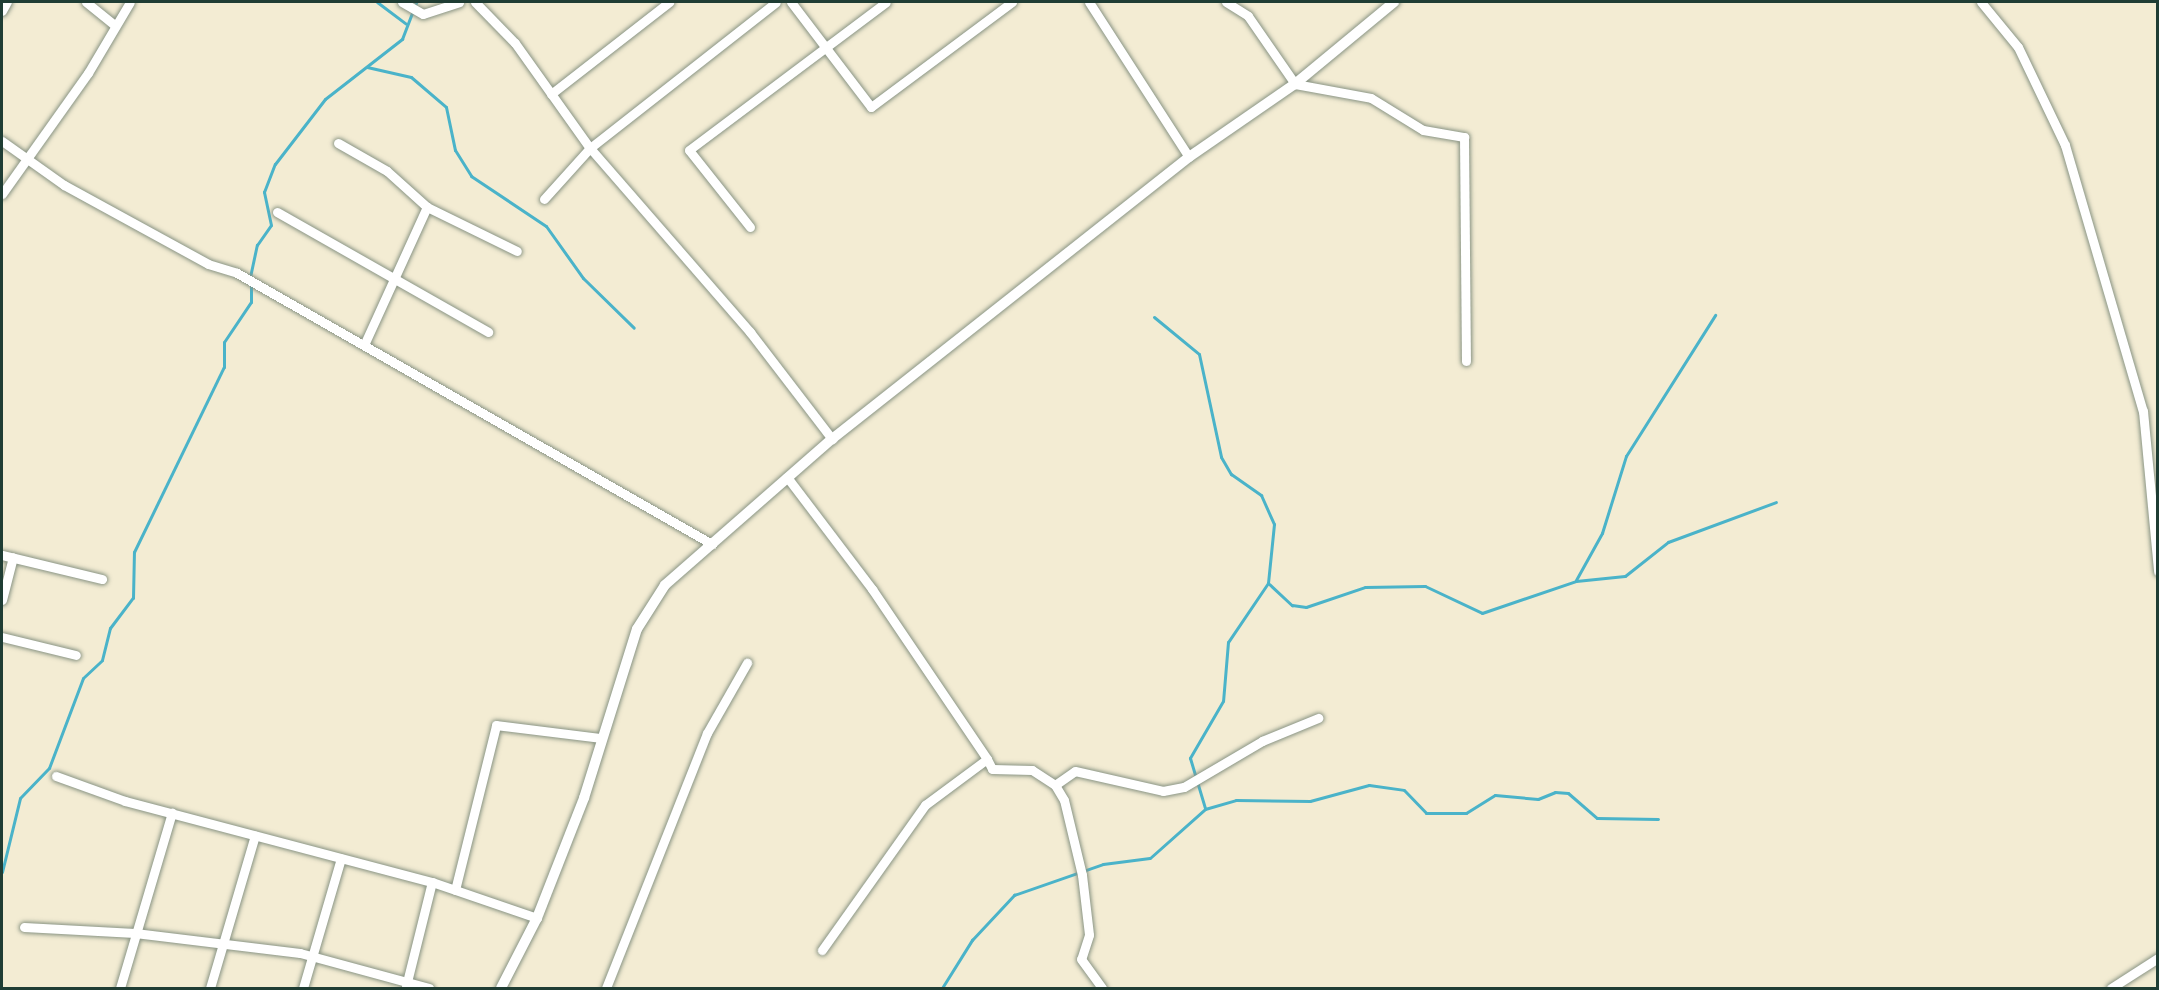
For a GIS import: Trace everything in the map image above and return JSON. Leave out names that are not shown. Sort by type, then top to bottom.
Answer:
[{"type":"street","points":[[2,10],[7,2]]},
{"type":"street","points":[[86,2],[112,24]]},
{"type":"street","points":[[2,194],[88,73],[112,24],[130,2]]},
{"type":"street","points":[[402,2],[423,14],[459,2]]},
{"type":"street","points":[[475,2],[515,43],[590,148],[750,332],[832,439]]},
{"type":"street","points":[[551,93],[669,2]]},
{"type":"street","points":[[544,199],[590,148],[776,2]]},
{"type":"street","points":[[791,2],[872,108],[1012,2]]},
{"type":"street","points":[[750,227],[689,150],[886,2]]},
{"type":"street","points":[[1089,2],[1189,157]]},
{"type":"street","points":[[1226,2],[1248,16],[1295,84],[1371,98],[1423,130],[1464,137],[1466,361]]},
{"type":"street","points":[[501,988],[537,918],[637,629],[665,585],[832,439],[1189,157],[1295,84],[1394,2]]},
{"type":"street","points":[[1981,2],[2018,46],[2065,145],[2143,411],[2157,570]]},
{"type":"street","points":[[2,141],[27,161],[364,345],[712,544]]},
{"type":"street","points":[[338,143],[387,171],[427,207],[517,251]]},
{"type":"street","points":[[364,345],[427,207]]},
{"type":"street","points":[[277,212],[395,277],[488,332]]},
{"type":"street","points":[[788,477],[872,589],[992,769],[1032,770],[1054,785],[1064,800],[1082,875],[1089,935],[1081,959],[1102,988]]},
{"type":"street","points":[[2,555],[102,579]]},
{"type":"street","points":[[2,600],[13,558]]},
{"type":"street","points":[[2,637],[76,655]]},
{"type":"street","points":[[606,988],[707,733],[747,663]]},
{"type":"street","points":[[1054,785],[1075,771],[1126,786],[1184,787],[1262,741],[1318,718]]},
{"type":"street","points":[[454,890],[496,725],[601,738]]},
{"type":"street","points":[[822,950],[925,805],[987,759]]},
{"type":"street","points":[[56,776],[172,813],[432,882],[537,918]]},
{"type":"street","points":[[120,988],[172,813]]},
{"type":"street","points":[[210,988],[228,943],[255,835]]},
{"type":"street","points":[[303,988],[315,962],[341,858]]},
{"type":"street","points":[[406,986],[432,882]]},
{"type":"street","points":[[24,927],[135,933],[300,953],[315,962],[406,986],[429,988]]},
{"type":"street","points":[[2111,988],[2157,958]]},
{"type":"waterway","points":[[377,2],[406,24]]},
{"type":"waterway","points":[[250,277],[257,245],[271,225],[264,192],[275,164],[325,99],[402,39],[416,2]]},
{"type":"waterway","points":[[367,67],[411,77],[446,107],[455,150],[471,176],[546,226],[583,278],[634,328]]},
{"type":"waterway","points":[[2,872],[20,798],[49,768],[83,678],[102,660],[110,628],[133,598],[134,552],[224,367],[224,342],[251,302],[251,283]]},
{"type":"waterway","points":[[1576,580],[1602,533],[1626,456],[1715,315]]},
{"type":"waterway","points":[[1154,317],[1199,354],[1221,457],[1231,474],[1261,495],[1274,524],[1268,583],[1228,642],[1223,701],[1190,758],[1205,808]]},
{"type":"waterway","points":[[1268,583],[1292,605],[1306,607],[1365,587],[1425,586],[1482,613],[1576,581],[1625,576],[1668,542],[1776,502]]},
{"type":"waterway","points":[[942,988],[972,940],[1014,895],[1103,864],[1150,858],[1205,809],[1236,800],[1310,801],[1369,785],[1404,790],[1426,813],[1466,813],[1495,795],[1538,799],[1555,792],[1568,793],[1597,818],[1658,819]]}]
